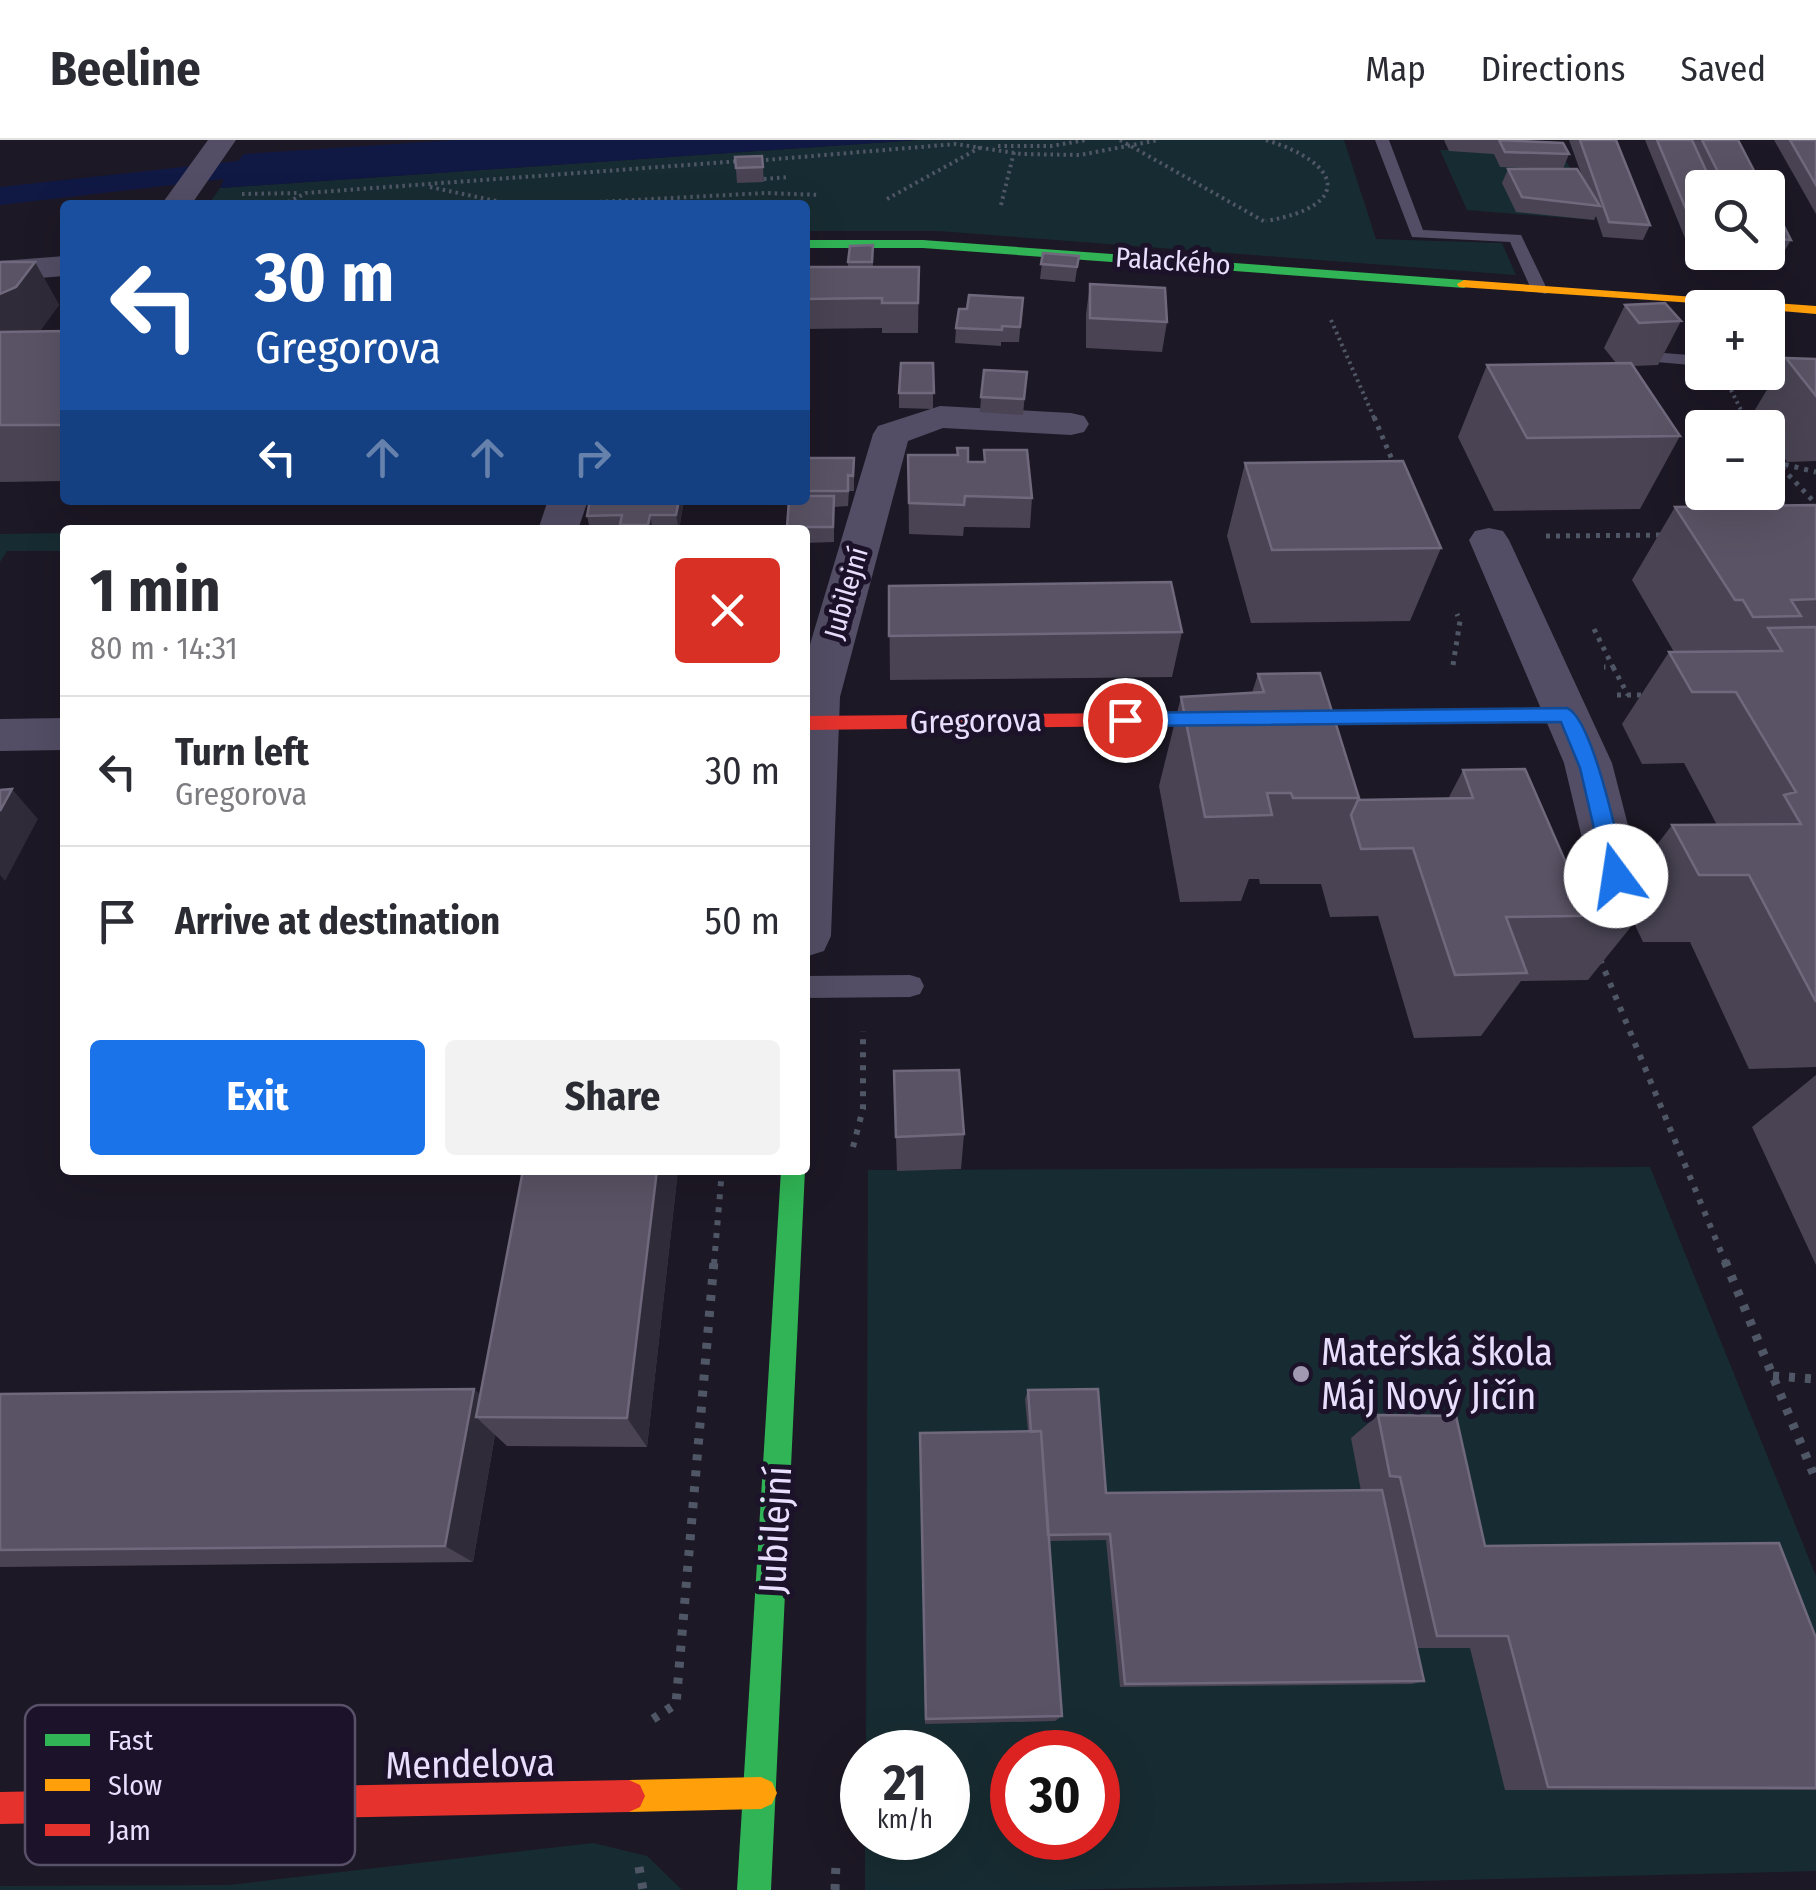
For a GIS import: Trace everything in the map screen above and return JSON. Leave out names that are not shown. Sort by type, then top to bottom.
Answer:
[{"type":"street","name":"Palackého","points":[[810,244],[923,244],[1816,310]]},
{"type":"street","points":[[0,272],[60,266]]},
{"type":"street","name":"Jubilejní","points":[[810,758],[811,723],[817,697],[890,434],[940,417],[1070,424]]},
{"type":"street","points":[[1490,540],[1590,768],[1616,876]]},
{"type":"street","name":"Gregorova","points":[[811,723],[1567,715]]},
{"type":"street","points":[[0,735],[60,734]]},
{"type":"street","name":"Jubilejní","points":[[754,1890],[793,1175]]},
{"type":"street","name":"Mendelova","points":[[355,1801],[761,1794]]},
{"type":"street","name":"Mendelova","points":[[0,1808],[25,1808]]},
{"type":"lane","points":[[1382,140],[1417,234],[1516,238],[1540,292]]},
{"type":"lane","points":[[1651,356],[1685,359]]},
{"type":"lane","points":[[1785,368],[1816,371]]},
{"type":"lane","points":[[810,986],[910,986]]},
{"type":"path","points":[[229,194],[306,193],[864,154],[919,146],[1051,146],[1086,140]]},
{"type":"path","points":[[1120,140],[1278,229]]},
{"type":"path","points":[[875,206],[983,146],[1014,152],[1080,155],[1159,140]]},
{"type":"path","points":[[1001,205],[1014,152]]},
{"type":"path","points":[[762,160],[763,170]]},
{"type":"path","points":[[765,194],[764,180],[790,177]]},
{"type":"path","points":[[419,184],[492,200]]},
{"type":"path","points":[[292,200],[306,193]]},
{"type":"path","points":[[1320,272],[1318,291],[1401,482]]},
{"type":"path","points":[[1785,465],[1816,472]]},
{"type":"path","points":[[1785,473],[1816,504]]},
{"type":"path","points":[[1546,536],[1681,535]]},
{"type":"path","points":[[1453,604],[1460,620],[1452,668],[1472,716]]},
{"type":"path","points":[[1613,667],[1628,696]]},
{"type":"path","points":[[1608,696],[1662,695]]},
{"type":"path","points":[[1599,956],[1816,1480]]},
{"type":"path","points":[[643,1890],[639,1865],[643,1726],[676,1704],[722,1175]]},
{"type":"path","points":[[1773,1376],[1816,1379]]},
{"type":"shaded area","points":[[455,140],[918,140],[220,188],[224,179],[0,205],[0,187],[238,161],[244,154]]},
{"type":"shaded area","points":[[918,140],[1344,140],[1376,239],[1502,243],[1516,275],[938,231],[810,231],[810,200],[212,200],[220,188]]},
{"type":"shaded area","points":[[1444,140],[1561,153],[1580,184],[1594,220],[1467,210],[1440,150],[1449,150]]},
{"type":"shaded area","points":[[60,533],[60,551],[7,551],[0,562],[0,534]]},
{"type":"shaded area","name":"Mateřská škola Máj Nový Jičín","points":[[1650,1167],[1816,1576],[1816,1871],[1062,1890],[865,1890],[865,1860],[970,1860],[970,1730],[866,1730],[868,1170]]},
{"type":"shaded area","points":[[593,1843],[647,1856],[682,1890],[0,1890],[0,1886],[229,1885]]},
{"type":"building","points":[[1499,140],[1563,143],[1569,154],[1505,152]]},
{"type":"building","points":[[1580,140],[1616,140],[1650,225],[1609,222]]},
{"type":"building","points":[[1657,140],[1692,140],[1706,170],[1685,170],[1685,207]]},
{"type":"building","points":[[1702,140],[1738,140],[1754,170],[1717,170]]},
{"type":"building","points":[[1790,140],[1816,140],[1816,185]]},
{"type":"building","points":[[762,156],[763,167],[736,168],[735,157]]},
{"type":"building","points":[[1508,169],[1577,169],[1600,206],[1522,197]]},
{"type":"building","points":[[873,245],[872,262],[848,262],[850,246]]},
{"type":"building","points":[[1043,253],[1079,256],[1077,267],[1041,264]]},
{"type":"building","points":[[0,262],[35,262],[16,287],[0,294]]},
{"type":"building","points":[[810,267],[919,267],[918,303],[882,303],[882,298],[810,299]]},
{"type":"building","points":[[1090,284],[1165,288],[1167,322],[1090,318]]},
{"type":"building","points":[[969,295],[1023,298],[1020,327],[956,328],[959,309],[967,309]]},
{"type":"building","points":[[1665,303],[1681,321],[1639,323],[1625,305]]},
{"type":"building","points":[[60,331],[60,425],[0,425],[0,332]]},
{"type":"building","points":[[1786,358],[1816,359],[1816,396]]},
{"type":"building","points":[[901,363],[933,363],[934,393],[899,393]]},
{"type":"building","points":[[1631,363],[1680,436],[1527,438],[1487,365]]},
{"type":"building","points":[[984,370],[1027,372],[1024,399],[981,397]]},
{"type":"building","points":[[957,448],[968,448],[968,462],[985,462],[984,450],[1027,450],[1032,498],[965,496],[964,505],[909,503],[908,455],[958,455]]},
{"type":"building","points":[[810,458],[854,458],[848,491],[810,491]]},
{"type":"building","points":[[1403,461],[1441,548],[1272,550],[1245,463]]},
{"type":"building","points":[[810,496],[834,496],[833,527],[787,525],[789,505],[810,505]]},
{"type":"building","points":[[589,505],[678,505],[676,515],[650,515],[648,525],[620,525],[622,515],[587,516]]},
{"type":"building","points":[[1785,505],[1816,505],[1816,599],[1791,600],[1801,616],[1753,617],[1743,600],[1735,600],[1675,507],[1785,510]]},
{"type":"building","points":[[1171,582],[1182,632],[889,636],[889,586]]},
{"type":"building","points":[[1816,627],[1816,1002],[1749,875],[1699,875],[1672,825],[1801,824],[1784,795],[1796,792],[1736,692],[1692,692],[1669,652],[1782,651],[1768,628]]},
{"type":"building","points":[[1320,673],[1359,798],[1293,798],[1291,793],[1267,793],[1272,815],[1205,817],[1181,697],[1264,692],[1258,674]]},
{"type":"building","points":[[1525,769],[1566,863],[1617,862],[1641,915],[1506,917],[1527,973],[1455,975],[1413,848],[1361,849],[1351,815],[1358,800],[1473,798],[1463,770]]},
{"type":"building","points":[[12,789],[0,811],[0,790]]},
{"type":"building","points":[[959,1070],[964,1134],[896,1137],[894,1071]]},
{"type":"building","points":[[522,1175],[656,1175],[627,1418],[476,1417]]},
{"type":"building","points":[[474,1389],[445,1546],[0,1550],[0,1394]]},
{"type":"building","points":[[1098,1389],[1106,1493],[1382,1490],[1424,1681],[1125,1684],[1110,1534],[1048,1535],[1041,1431],[1031,1432],[1028,1390]]},
{"type":"building","points":[[1378,1415],[1456,1416],[1485,1546],[1779,1543],[1816,1638],[1816,1788],[1548,1787],[1508,1636],[1437,1636],[1400,1477],[1390,1476]]},
{"type":"building","points":[[1041,1431],[1062,1716],[926,1719],[920,1433]]},
{"type":"traffic: fast","points":[[810,244],[923,244],[1464,284]]},
{"type":"traffic: fast","points":[[754,1890],[793,1175]]},
{"type":"traffic: slow","points":[[1464,284],[1816,310]]},
{"type":"traffic: slow","points":[[629,1796],[761,1793]]},
{"type":"traffic: jam","points":[[810,723],[1567,715]]},
{"type":"traffic: jam","points":[[355,1801],[629,1796]]},
{"type":"traffic: jam","points":[[0,1808],[25,1808]]},
{"type":"place","name":"Mateřská škola Máj Nový Jičín","points":[[1301,1374]]},
{"type":"route","points":[[1125,720],[1567,715],[1590,768],[1616,876]]}]
